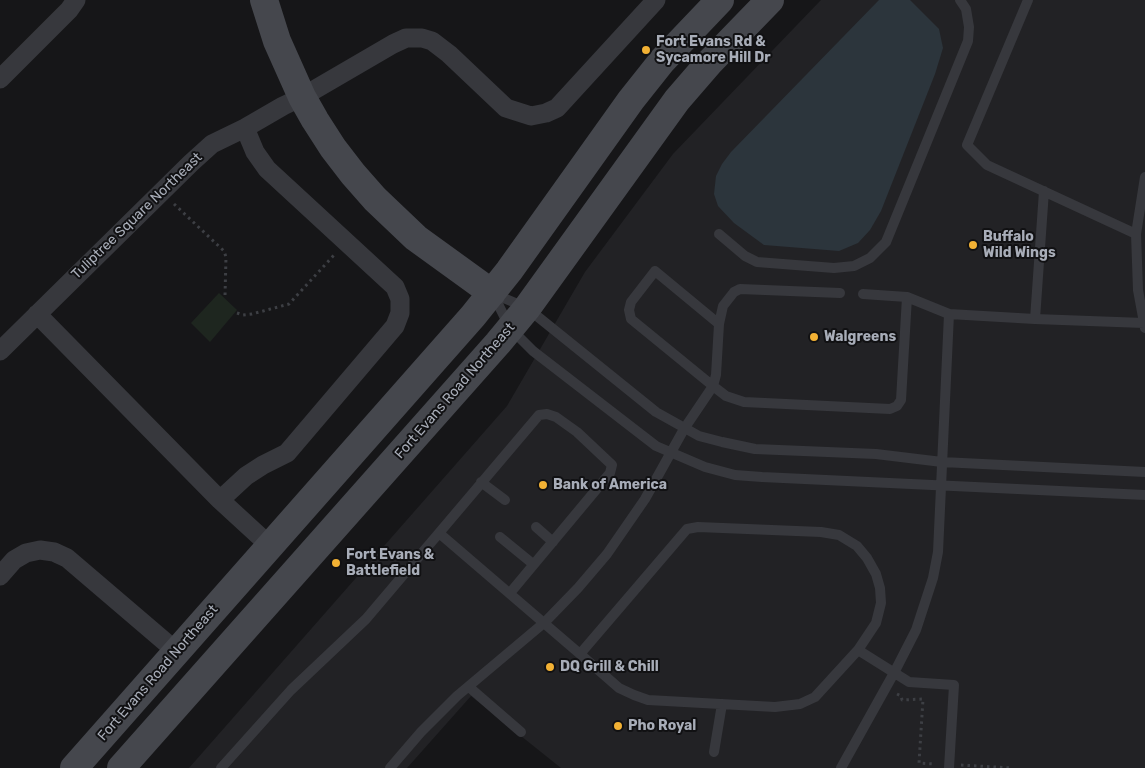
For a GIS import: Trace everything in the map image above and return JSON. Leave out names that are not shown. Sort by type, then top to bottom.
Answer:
[{"type":"main road","points":[[264,0],[277,41],[302,97],[333,148],[375,199],[416,238],[492,293]]},
{"type":"main road","name":"Fort Evans Road Northeast","points":[[74,768],[492,293],[631,100],[662,62],[720,0]]},
{"type":"main road","name":"Fort Evans Road Northeast","points":[[121,768],[527,308],[677,100],[709,63],[770,0]]},
{"type":"street","points":[[0,78],[69,10],[76,0]]},
{"type":"street","name":"Tuliptree Square Northeast","points":[[0,351],[212,144],[302,97],[393,44],[406,38],[422,38],[432,41],[449,54],[506,108],[531,116],[546,113],[557,108],[656,0]]},
{"type":"street","points":[[220,500],[246,476],[287,452],[395,326],[400,313],[400,299],[395,287],[267,169],[255,152],[245,128]]},
{"type":"street","points":[[37,314],[220,500],[270,545]]},
{"type":"street","points":[[0,576],[14,560],[26,553],[40,550],[54,552],[67,558],[177,652]]},
{"type":"lane","points":[[719,234],[745,256],[757,262],[834,268],[854,266],[870,258],[886,242],[968,41],[969,26],[966,9],[960,0]]},
{"type":"lane","points":[[1028,0],[967,145],[987,165],[1136,234]]},
{"type":"lane","points":[[863,294],[907,297],[949,314],[1144,325],[1138,290],[1136,234],[1145,177]]},
{"type":"lane","points":[[1035,319],[1044,191]]},
{"type":"lane","points":[[719,324],[655,271],[631,302],[628,310],[631,319],[726,396],[744,402],[890,409],[897,406],[901,400],[907,297]]},
{"type":"lane","points":[[390,768],[422,732],[469,687],[545,622],[607,554],[645,499],[684,429],[713,386],[716,375],[719,324],[723,306],[734,292],[740,289],[840,293]]},
{"type":"lane","points":[[492,293],[527,308],[656,412],[699,436],[755,449],[876,454],[942,462],[1145,472]]},
{"type":"lane","points":[[492,293],[510,328],[533,351],[656,446],[705,467],[735,475],[1145,495]]},
{"type":"lane","points":[[842,768],[916,630],[934,578],[938,552],[949,314]]},
{"type":"lane","points":[[221,768],[291,690],[366,618],[539,416],[547,414],[556,417],[577,432],[612,465],[610,473],[510,593]]},
{"type":"lane","points":[[481,482],[505,500]]},
{"type":"lane","points":[[439,533],[545,622],[580,654],[619,688],[634,696],[648,700],[775,707],[800,704],[816,697],[858,650],[876,623],[881,603],[880,588],[876,574],[867,558],[856,546],[839,535],[821,532],[698,527],[687,529],[580,654]]},
{"type":"lane","points":[[536,528],[553,542]]},
{"type":"lane","points":[[500,537],[533,564]]},
{"type":"lane","points":[[858,650],[909,682],[954,686],[949,766]]},
{"type":"lane","points":[[469,687],[521,732]]},
{"type":"lane","points":[[714,752],[722,704]]},
{"type":"path","points":[[162,191],[184,215],[224,251],[226,257],[225,296]]},
{"type":"path","points":[[237,313],[243,315],[252,314],[288,304],[346,241]]},
{"type":"path","points":[[886,687],[901,696],[902,700],[923,699],[919,762],[949,766],[1012,768]]},
{"type":"shaded area","points":[[821,0],[1145,0],[1145,768],[561,768],[471,696],[407,768],[189,768],[507,406],[585,272],[673,154]]},
{"type":"shaded area","points":[[879,0],[910,0],[939,29],[943,48],[935,74],[881,211],[870,230],[858,243],[839,251],[764,245],[734,223],[718,206],[714,194],[716,176],[731,152]]},
{"type":"shaded area","points":[[219,293],[237,310],[210,342],[191,323]]},
{"type":"place","name":"Fort Evans Rd & Sycamore Hill Dr","points":[[646,50]]},
{"type":"place","name":"Buffalo Wild Wings","points":[[973,245]]},
{"type":"place","name":"Walgreens","points":[[814,337]]},
{"type":"place","name":"Bank of America","points":[[543,485]]},
{"type":"place","name":"Fort Evans & Battlefield","points":[[336,563]]},
{"type":"place","name":"DQ Grill & Chill","points":[[550,667]]},
{"type":"place","name":"Pho Royal","points":[[618,726]]}]
